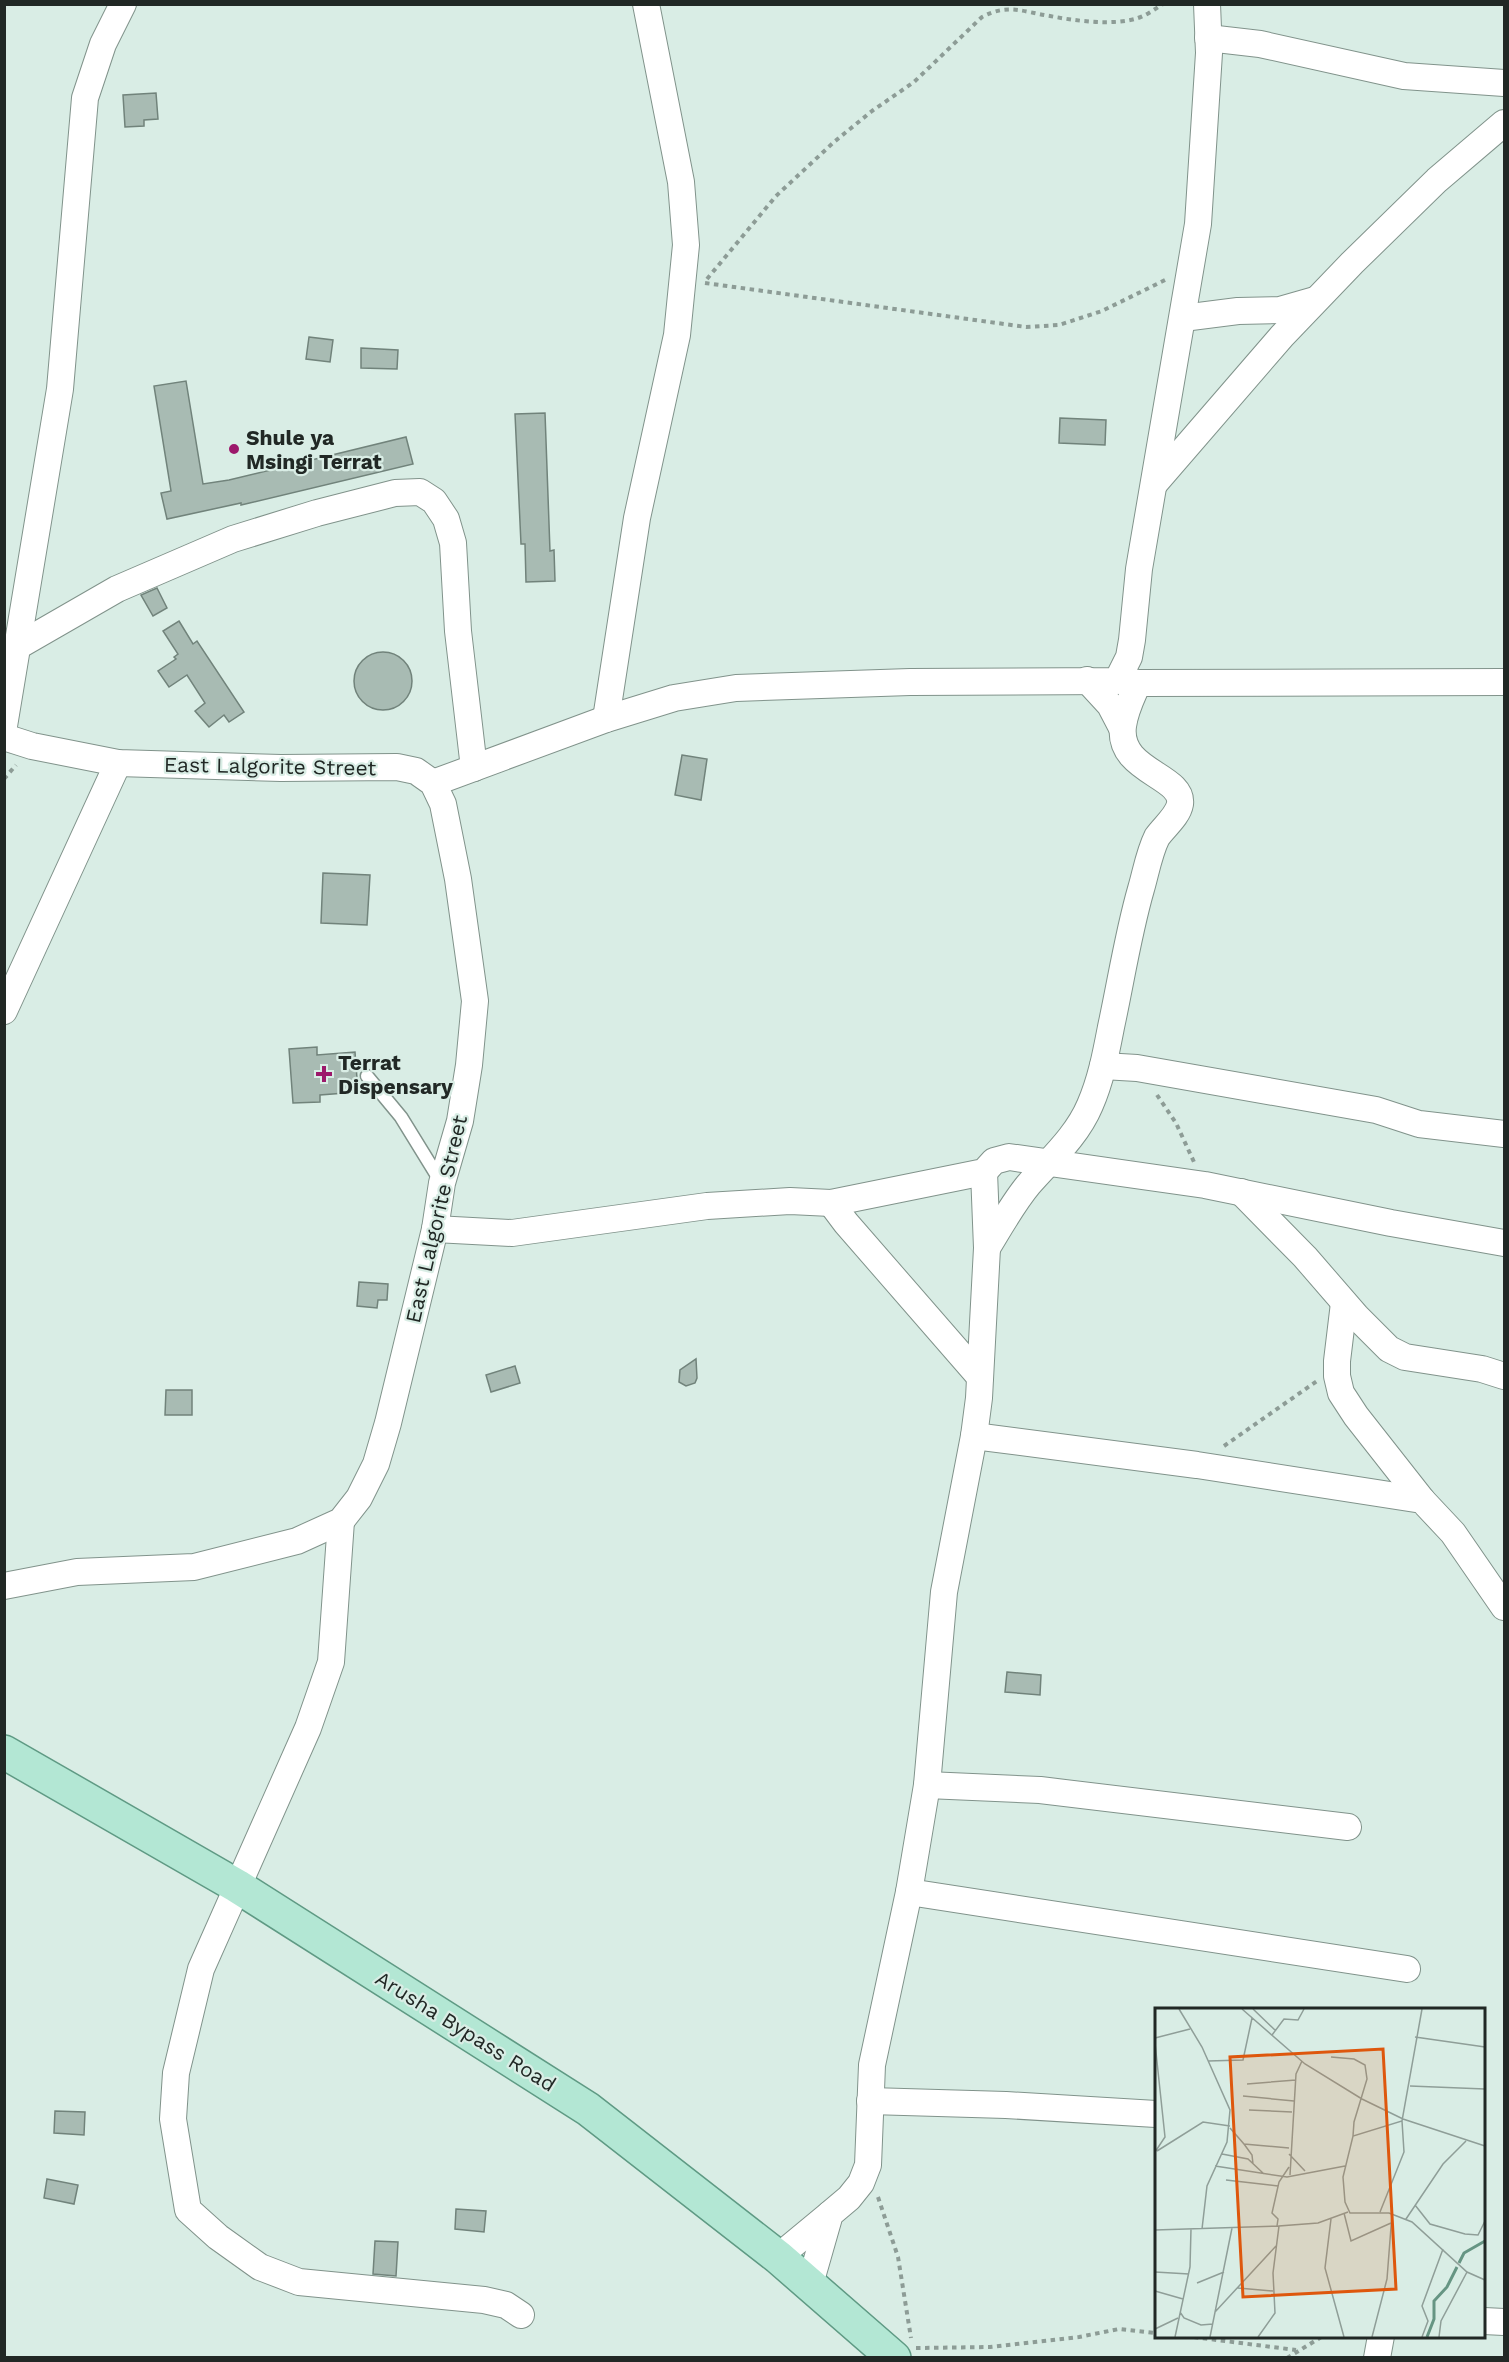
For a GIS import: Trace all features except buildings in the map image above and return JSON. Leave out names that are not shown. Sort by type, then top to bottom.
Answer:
[{"type":"main road","name":"Arusha Bypass Road","points":[[4,1752],[237,1886],[588,2109],[810,2284],[905,2353]]},
{"type":"street","points":[[4,726],[60,389],[85,98],[103,44],[123,4]]},
{"type":"street","points":[[606,719],[638,518],[677,335],[686,245],[681,182],[646,4]]},
{"type":"street","points":[[1122,728],[1139,569],[1198,224],[1208,38],[1207,4]]},
{"type":"street","points":[[1208,38],[1260,44],[1404,75],[1504,83]]},
{"type":"street","points":[[1155,483],[1317,299],[1437,180],[1504,123]]},
{"type":"street","points":[[1183,318],[1238,311],[1280,310],[1317,299]]},
{"type":"street","points":[[18,646],[117,589],[233,539],[317,513],[395,493],[420,492],[434,501],[446,519],[453,543],[458,631],[474,768]]},
{"type":"street","points":[[987,1248],[1028,1185],[1051,1162],[1076,1130],[1090,1107],[1103,1066],[1136,905],[1151,852],[1158,837],[1179,808],[1177,789],[1129,754],[1125,747],[1122,728],[1110,705],[1087,680]]},
{"type":"street","points":[[433,783],[606,719],[674,698],[736,688],[910,682],[1087,680],[1128,682],[1504,682]]},
{"type":"street","name":"East Lalgorite Street","points":[[4,737],[32,746],[118,763],[281,768],[397,767],[416,771],[433,783],[443,804],[458,879],[475,1001],[469,1065],[460,1121],[442,1183],[435,1229],[376,1464],[359,1498],[341,1521],[297,1542],[194,1567],[78,1572],[4,1586]]},
{"type":"street","points":[[4,1011],[118,763]]},
{"type":"street","points":[[1103,1066],[1137,1068],[1376,1110],[1419,1124],[1504,1134]]},
{"type":"street","points":[[435,1229],[512,1233],[707,1206],[790,1201],[831,1203],[984,1172],[994,1161],[1009,1157],[1205,1185],[1391,1223],[1504,1243]]},
{"type":"street","points":[[778,2257],[849,2198],[861,2183],[868,2164],[872,2065],[909,1892],[927,1785],[944,1592],[974,1436],[980,1377],[987,1248],[984,1172]]},
{"type":"street","points":[[1241,1192],[1305,1257],[1344,1303],[1389,1349],[1405,1357],[1482,1369],[1504,1376]]},
{"type":"street","points":[[831,1203],[980,1377]]},
{"type":"street","points":[[1344,1303],[1338,1359],[1341,1393],[1356,1416],[1422,1500],[1453,1533],[1504,1607]]},
{"type":"street","points":[[1338,1359],[1351,1347],[1389,1349]]},
{"type":"street","points":[[974,1436],[1197,1465],[1422,1500]]},
{"type":"street","points":[[341,1521],[331,1662],[308,1728],[201,1969],[176,2073],[173,2119],[188,2210],[218,2237],[260,2267],[299,2282],[484,2300],[506,2305],[521,2314]]},
{"type":"street","points":[[927,1785],[1040,1790],[1348,1827]]},
{"type":"street","points":[[909,1892],[1407,1969]]},
{"type":"street","points":[[870,2101],[1005,2105],[1155,2114]]},
{"type":"street","points":[[810,2284],[830,2214]]},
{"type":"street","points":[[1485,2322],[1504,2322]]},
{"type":"street","points":[[1377,2358],[1381,2338]]},
{"type":"lane","points":[[367,1076],[401,1117],[442,1183]]},
{"type":"path","points":[[1163,4],[1137,18],[1119,21],[1052,17],[1008,8],[994,10],[982,17],[914,82],[872,111],[834,142],[776,196],[704,283],[1026,327],[1059,325],[1102,311],[1191,268]]},
{"type":"path","points":[[1137,1068],[1176,1123],[1205,1185]]},
{"type":"path","points":[[1197,1465],[1338,1359]]},
{"type":"path","points":[[868,2164],[898,2257],[912,2342],[905,2353]]},
{"type":"path","points":[[905,2353],[990,2347],[1079,2337],[1119,2329],[1155,2333]]},
{"type":"path","points":[[1194,2338],[1296,2350]]},
{"type":"path","points":[[1287,2358],[1296,2350],[1321,2338]]},
{"type":"path","points":[[905,2353],[917,2358]]},
{"type":"place","name":"Shule ya Msingi Terrat","points":[[234,449]]},
{"type":"place","name":"Terrat Dispensary","points":[[324,1074]]}]
